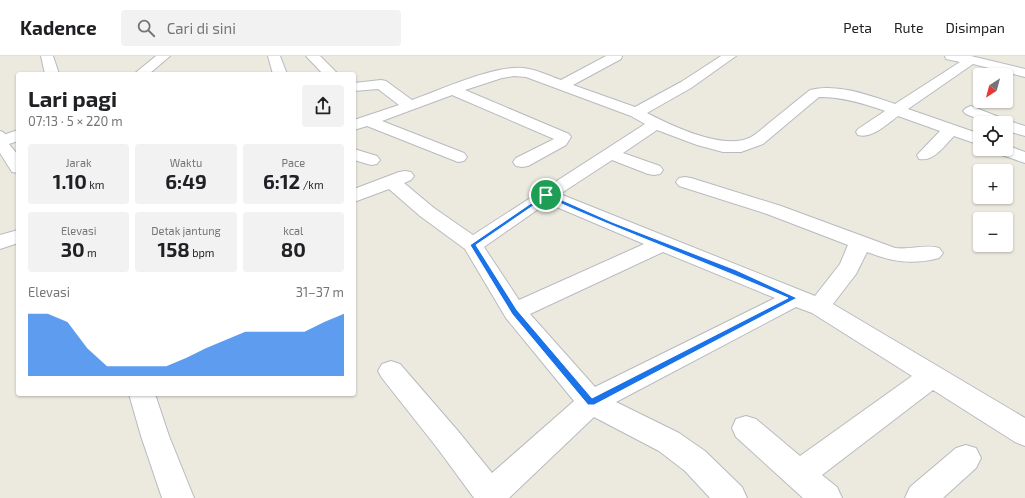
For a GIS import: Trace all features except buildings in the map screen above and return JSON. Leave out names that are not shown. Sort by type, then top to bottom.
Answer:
[{"type":"street","points":[[47,56],[51,72]]},
{"type":"street","points":[[144,72],[164,56]]},
{"type":"street","points":[[312,56],[329,72]]},
{"type":"street","points":[[562,85],[616,56]]},
{"type":"street","points":[[636,113],[686,85],[730,56]]},
{"type":"street","points":[[951,56],[1025,73]]},
{"type":"street","points":[[998,56],[1025,62]]},
{"type":"street","points":[[278,57],[280,72]]},
{"type":"street","points":[[864,132],[908,114],[971,60]]},
{"type":"street","points":[[361,123],[510,67],[636,113],[656,124],[714,146],[732,148],[747,146],[757,141],[815,93],[836,92],[868,100],[973,138]]},
{"type":"street","points":[[356,87],[381,84],[409,105]]},
{"type":"street","points":[[452,90],[563,137],[560,142],[522,162]]},
{"type":"street","points":[[971,111],[984,116]]},
{"type":"street","points":[[361,123],[458,157]]},
{"type":"street","points":[[473,245],[546,195],[656,124]]},
{"type":"street","points":[[1013,127],[1025,131]]},
{"type":"street","points":[[925,155],[952,130]]},
{"type":"street","points":[[7,142],[16,163]]},
{"type":"street","points":[[1013,153],[1025,158]]},
{"type":"street","points":[[611,154],[654,170]]},
{"type":"street","points":[[356,155],[371,160],[356,165]]},
{"type":"street","points":[[356,195],[393,181],[427,212],[473,245],[514,312],[591,402],[675,446],[694,461],[731,498]]},
{"type":"street","points":[[685,182],[774,210],[891,254],[904,256],[932,253]]},
{"type":"street","points":[[546,195],[610,224],[820,307],[1025,433]]},
{"type":"street","points":[[0,242],[16,237]]},
{"type":"street","points":[[820,307],[825,295],[851,266],[857,255],[859,241]]},
{"type":"street","points":[[514,312],[662,244]]},
{"type":"street","points":[[391,371],[448,440],[488,497],[591,402],[794,298]]},
{"type":"street","points":[[798,474],[932,376]]},
{"type":"street","points":[[143,396],[155,436],[178,498]]},
{"type":"street","points":[[746,428],[826,498]]},
{"type":"street","points":[[921,498],[966,458]]},
{"type":"route","points":[[546,195],[610,224],[733,272],[794,298],[591,402],[514,312],[473,245],[546,195]]}]
